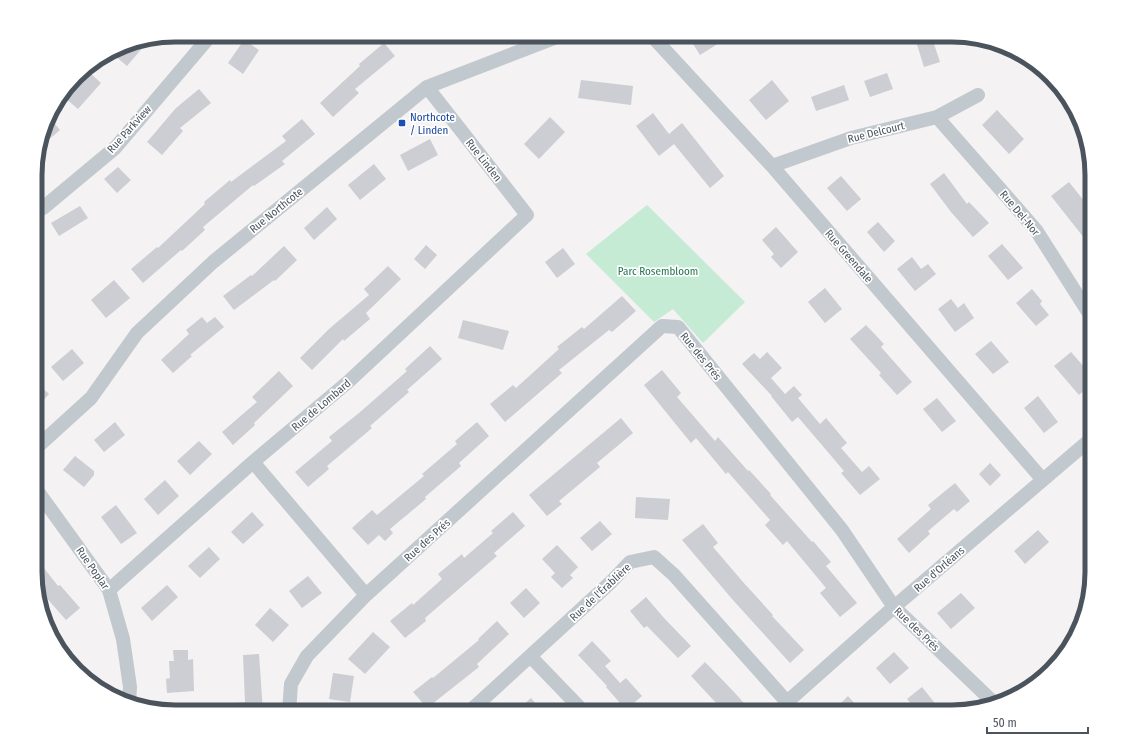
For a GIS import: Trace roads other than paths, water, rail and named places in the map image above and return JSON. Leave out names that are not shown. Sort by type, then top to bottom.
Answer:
[{"type":"street","name":"Rue Parkview","points":[[42,209],[115,148],[205,42]]},
{"type":"street","name":"Rue Northcote","points":[[42,443],[91,398],[138,333],[213,262],[427,87],[544,42]]},
{"type":"street","name":"Rue Greendale","points":[[657,42],[772,166],[1043,480]]},
{"type":"street","name":"Rue Linden","points":[[427,87],[527,215]]},
{"type":"street","name":"Rue Delcourt","points":[[772,166],[851,138],[937,117],[978,95]]},
{"type":"street","name":"Rue Del-Nor","points":[[937,117],[1036,230],[1085,307]]},
{"type":"street","name":"Rue de Lombard","points":[[110,590],[253,462],[348,382],[527,215]]},
{"type":"street","name":"Rue des Prés","points":[[290,705],[291,684],[307,656],[366,595],[662,326],[678,327],[842,530],[894,607],[990,699]]},
{"type":"street","name":"Rue d'Orléans","points":[[791,705],[894,607],[1085,444]]},
{"type":"street","points":[[253,462],[366,595]]},
{"type":"street","name":"Rue Poplar","points":[[42,497],[110,590],[123,639],[130,697]]},
{"type":"street","name":"Rue de l'Érablière","points":[[477,705],[611,582],[630,562],[654,557],[674,575],[787,705]]},
{"type":"street","points":[[530,656],[577,705]]},
{"type":"place","name":"Northcote / Linden","points":[[402,123]]},
{"type":"park label","name":"Parc Rosembloom","points":[[658,271]]}]
